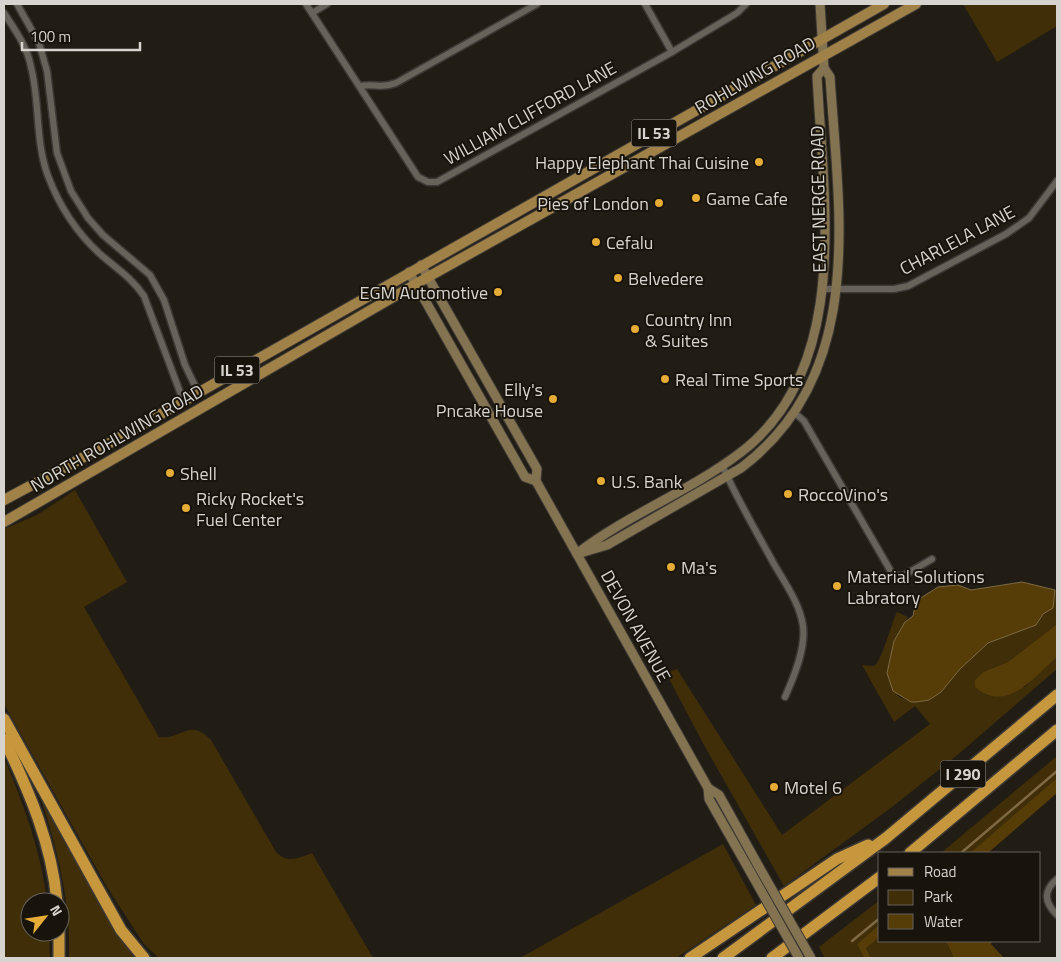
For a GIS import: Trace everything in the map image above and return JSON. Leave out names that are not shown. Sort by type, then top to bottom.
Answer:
[{"type":"highway","name":"I 290","points":[[723,958],[886,838],[1057,695]]},
{"type":"highway","points":[[4,719],[121,930],[144,958]]},
{"type":"highway","name":"I 290","points":[[911,852],[1057,730]]},
{"type":"highway","points":[[4,739],[37,813],[52,868],[56,892]]},
{"type":"highway","points":[[690,958],[837,859],[886,838]]},
{"type":"highway","points":[[772,958],[878,878]]},
{"type":"highway","points":[[59,942],[59,958]]},
{"type":"main road","name":"EAST NERGE ROAD","points":[[577,554],[607,545],[727,477],[759,454],[795,412],[823,356],[832,325],[839,238],[830,77],[824,68],[820,4]]},
{"type":"main road","name":"ROHLWING ROAD","points":[[421,265],[884,4]]},
{"type":"main road","name":"ROHLWING ROAD","points":[[428,277],[823,54],[916,4]]},
{"type":"main road","name":"EAST NERGE ROAD","points":[[577,554],[601,535],[722,465],[755,440],[788,398],[800,375],[812,341],[823,289],[825,221],[816,76],[824,68]]},
{"type":"main road","name":"NORTH ROHLWING ROAD","points":[[198,392],[421,265]]},
{"type":"main road","name":"DEVON AVENUE","points":[[421,265],[537,469],[536,481],[708,788],[709,799],[799,958]]},
{"type":"main road","name":"DEVON AVENUE","points":[[409,272],[525,477],[536,481]]},
{"type":"main road","name":"NORTH ROHLWING ROAD","points":[[4,522],[208,406],[428,277]]},
{"type":"main road","points":[[187,403],[198,392]]},
{"type":"main road","name":"NORTH ROHLWING ROAD","points":[[4,500],[187,403]]},
{"type":"main road","points":[[187,403],[208,406]]},
{"type":"main road","points":[[125,453],[146,434],[188,410],[187,403]]},
{"type":"main road","name":"DEVON AVENUE","points":[[708,788],[719,795],[811,958]]},
{"type":"street","points":[[17,4],[39,43],[47,71],[57,154],[71,191],[88,218],[104,235],[150,275],[164,300],[185,365],[198,392]]},
{"type":"street","name":"WILLIAM CLIFFORD LANE","points":[[306,4],[418,177],[428,182],[437,182],[672,52],[737,13],[746,4]]},
{"type":"street","points":[[312,13],[327,4]]},
{"type":"street","points":[[360,86],[384,87],[396,83],[537,4]]},
{"type":"street","points":[[645,4],[672,52]]},
{"type":"street","points":[[4,13],[24,46],[31,66],[42,154],[47,174],[57,196],[80,233],[100,254],[136,284],[144,296],[187,403]]},
{"type":"street","name":"CHARLELA LANE","points":[[823,289],[894,290],[908,286],[1029,218],[1057,181]]},
{"type":"street","points":[[795,412],[804,421],[893,575],[903,576],[932,559]]},
{"type":"street","points":[[722,465],[789,590],[803,627],[802,642],[793,679],[785,697]]},
{"type":"street","points":[[1057,879],[1049,887],[1046,897],[1049,907],[1057,915]]},
{"type":"green space","points":[[963,4],[1057,4],[1057,26],[997,62]]},
{"type":"green space","points":[[75,490],[127,582],[84,607],[159,737],[174,736],[185,731],[197,730],[211,740],[276,852],[280,856],[289,859],[312,853],[373,958],[159,958],[144,944],[107,887],[4,704],[4,529],[37,515]]},
{"type":"green space","points":[[1055,590],[1057,591],[1057,624],[1008,662],[985,671],[980,678],[1025,687],[1057,657],[1057,669],[955,757],[892,807],[784,886],[704,745],[666,673],[677,669],[782,835],[930,724],[915,706],[894,722],[862,665],[874,666],[877,663],[897,612],[908,617],[894,641],[898,696],[911,702],[960,669],[988,643],[1036,625],[1043,614],[1053,608]]},
{"type":"green space","points":[[1057,624],[1057,657],[1030,682],[1009,695],[998,697],[987,694],[975,687],[975,680],[985,671],[1008,662]]},
{"type":"green space","points":[[1057,756],[1057,778],[971,852],[942,852]]},
{"type":"green space","points":[[4,758],[31,829],[41,865],[45,892],[20,892],[20,942],[49,942],[50,958],[4,958]]},
{"type":"green space","points":[[1057,778],[1057,793],[989,852],[971,852]]},
{"type":"green space","points":[[39,793],[105,915],[135,958],[69,958],[70,892],[64,892],[52,834]]},
{"type":"green space","points":[[723,844],[756,905],[676,958],[520,958]]},
{"type":"green space","points":[[878,902],[878,926],[857,944],[864,958],[825,958],[819,947]]},
{"type":"green space","points":[[878,926],[878,939],[866,948],[871,958],[864,958],[857,944]]},
{"type":"green space","points":[[878,939],[878,942],[946,942],[954,958],[871,958],[866,948]]},
{"type":"green space","points":[[946,942],[992,942],[991,944],[1004,958],[954,958]]},
{"type":"water","points":[[1022,582],[1055,590],[1053,608],[1043,614],[1036,625],[988,643],[960,669],[941,692],[929,700],[911,702],[893,691],[887,673],[894,641],[905,622],[913,616],[916,601],[938,587],[958,585],[971,590]]},
{"type":"waterway","points":[[962,852],[1057,771]]},
{"type":"waterway","points":[[852,941],[878,920]]},
{"type":"place","name":"Happy Elephant Thai Cuisine","points":[[759,162]]},
{"type":"place","name":"Game Cafe","points":[[696,198]]},
{"type":"place","name":"Pies of London","points":[[659,203]]},
{"type":"place","name":"Cefalu","points":[[596,242]]},
{"type":"place","name":"Belvedere","points":[[618,278]]},
{"type":"place","name":"EGM Automotive","points":[[498,292]]},
{"type":"place","name":"Country Inn & Suites","points":[[635,329]]},
{"type":"place","name":"Real Time Sports","points":[[665,379]]},
{"type":"place","name":"Elly's Pncake House","points":[[553,399]]},
{"type":"place","name":"Shell","points":[[170,473]]},
{"type":"place","name":"U.S. Bank","points":[[601,481]]},
{"type":"place","name":"RoccoVino's","points":[[788,494]]},
{"type":"place","name":"Ricky Rocket's Fuel Center","points":[[186,508]]},
{"type":"place","name":"Ma's","points":[[671,567]]},
{"type":"place","name":"Material Solutions Labratory","points":[[837,586]]},
{"type":"place","name":"Motel 6","points":[[774,787]]}]
